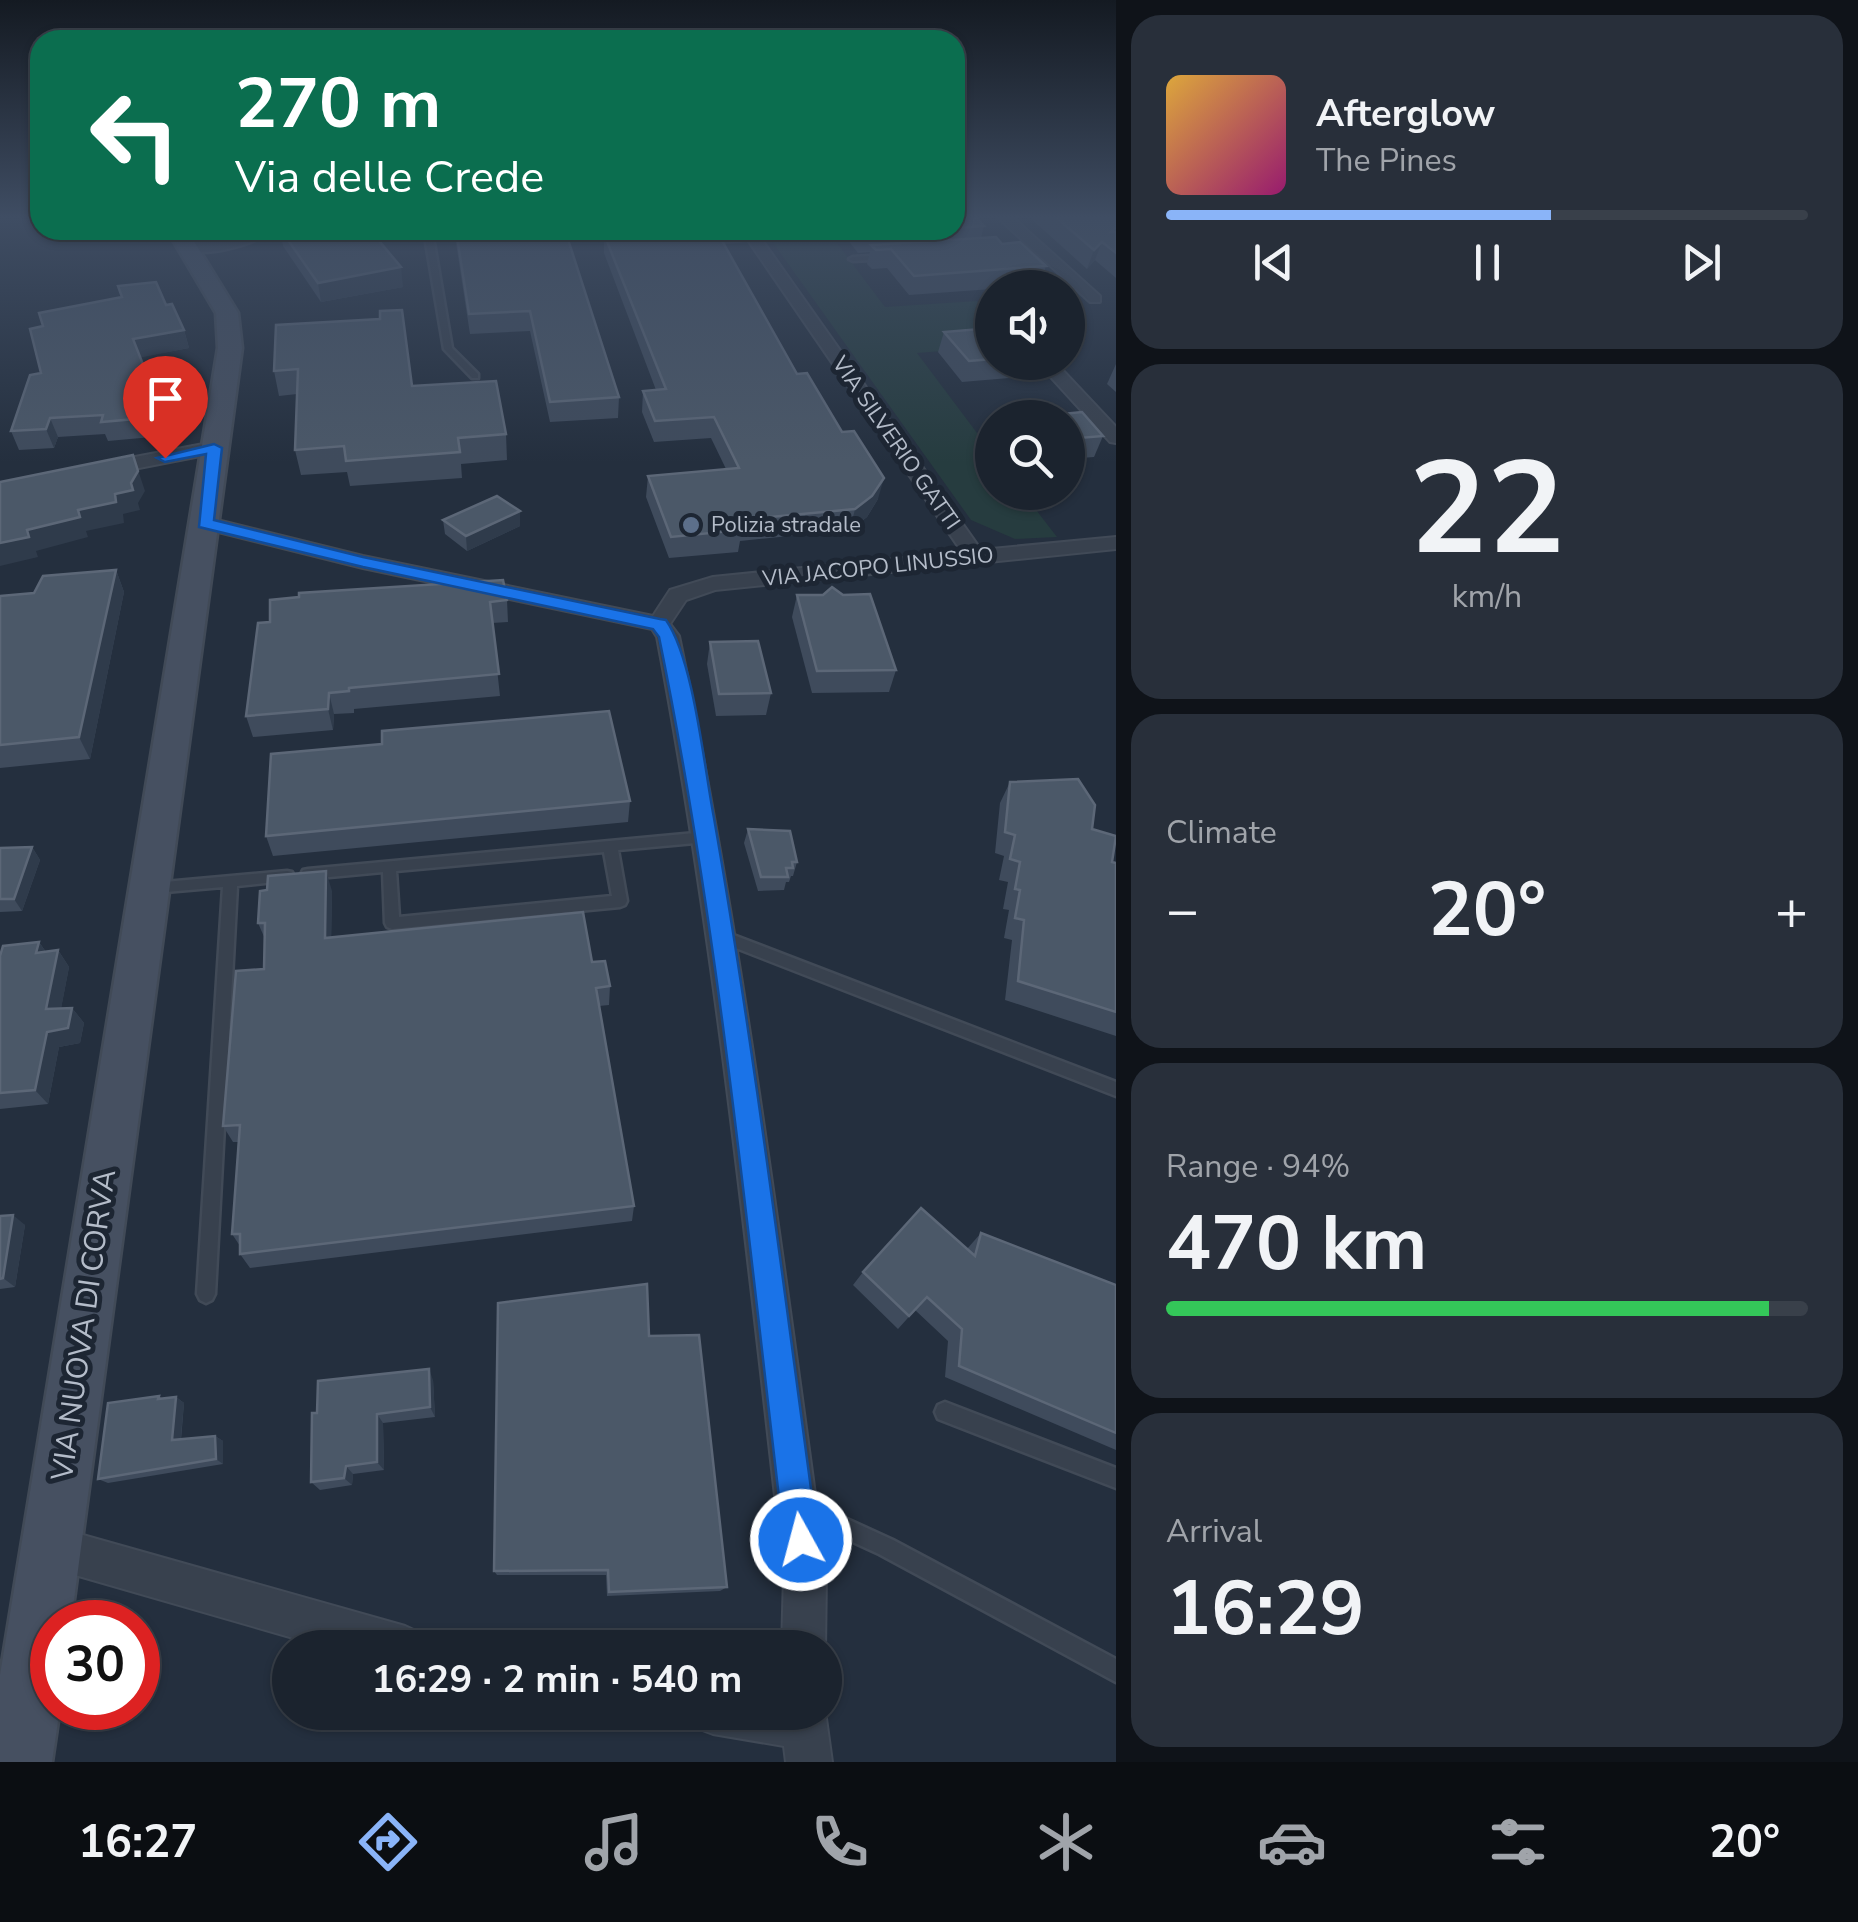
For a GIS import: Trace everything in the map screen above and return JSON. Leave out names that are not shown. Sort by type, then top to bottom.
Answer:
[{"type":"main road","name":"VIA NUOVA DI CORVA","points":[[19,1762],[230,348],[228,313],[223,297]]},
{"type":"street","name":"VIA SILVERIO GATTI","points":[[790,297],[975,557]]},
{"type":"street","points":[[1085,300],[1116,298]]},
{"type":"street","points":[[1062,380],[1116,438]]},
{"type":"street","points":[[83,473],[214,448]]},
{"type":"street","points":[[205,523],[363,562],[660,624],[668,636],[723,937],[806,1575],[804,1630]]},
{"type":"street","name":"VIA JACOPO LINUSSIO","points":[[660,624],[678,595],[713,584],[1116,543]]},
{"type":"street","points":[[50,1547],[343,1630]]},
{"type":"lane","points":[[439,297],[448,349],[475,376]]},
{"type":"lane","points":[[148,888],[706,837]]},
{"type":"lane","points":[[389,866],[392,923],[620,901],[610,846]]},
{"type":"lane","points":[[206,1294],[230,881]]},
{"type":"lane","points":[[723,937],[1116,1089]]},
{"type":"lane","points":[[945,1412],[1116,1478]]},
{"type":"lane","points":[[796,1506],[886,1547],[1116,1671]]},
{"type":"green space","points":[[812,297],[878,297],[885,307],[975,301],[975,348],[917,353],[975,430],[975,510],[1036,510],[1057,537],[1015,539],[971,520]]},
{"type":"building","points":[[121,297],[163,297],[166,305],[172,304],[184,330],[133,339],[153,390],[162,389],[157,417],[101,422],[103,415],[50,418],[46,429],[11,431],[30,375],[41,373],[30,329],[43,326],[39,313]]},
{"type":"building","points":[[466,297],[587,297],[619,397],[550,402],[530,311],[469,314]]},
{"type":"building","points":[[629,297],[754,297],[797,374],[807,373],[842,432],[854,431],[884,478],[872,496],[855,509],[737,520],[741,530],[671,537],[648,476],[739,468],[714,417],[655,421],[643,391],[666,389]]},
{"type":"building","points":[[402,310],[412,386],[496,381],[506,434],[458,438],[460,452],[346,461],[344,446],[295,450],[298,369],[274,371],[276,325],[380,319],[380,311]]},
{"type":"building","points":[[975,329],[975,360],[969,361],[944,332]]},
{"type":"building","points":[[1085,415],[1103,436],[1085,438]]},
{"type":"building","points":[[133,455],[138,471],[131,483],[133,490],[115,494],[116,502],[78,510],[80,517],[27,530],[29,537],[0,543],[0,482]]},
{"type":"building","points":[[497,496],[520,511],[466,536],[443,520]]},
{"type":"building","points":[[116,570],[79,737],[0,745],[0,596],[34,593],[43,576]]},
{"type":"building","points":[[503,580],[507,600],[490,602],[499,674],[349,688],[329,693],[328,709],[246,716],[258,623],[270,622],[270,600],[299,597],[299,593]]},
{"type":"building","points":[[832,587],[843,595],[870,594],[896,670],[817,671],[797,595],[823,595]]},
{"type":"building","points":[[758,641],[771,693],[719,694],[710,642]]},
{"type":"building","points":[[609,711],[630,801],[266,836],[271,754],[382,744],[382,731]]},
{"type":"building","points":[[1078,779],[1095,805],[1092,829],[1116,836],[1112,862],[1116,863],[1116,1012],[1018,981],[1024,920],[1015,918],[1020,862],[1010,859],[1015,835],[1005,832],[1010,782]]},
{"type":"building","points":[[748,829],[790,831],[797,862],[792,862],[793,868],[786,868],[788,877],[761,877]]},
{"type":"building","points":[[32,847],[14,899],[0,899],[0,848]]},
{"type":"building","points":[[326,871],[325,938],[583,912],[592,962],[605,961],[610,986],[596,988],[634,1206],[240,1254],[240,1234],[232,1234],[240,1125],[223,1126],[236,971],[264,969],[265,923],[258,923],[260,891],[267,890],[268,876]]},
{"type":"building","points":[[39,942],[36,953],[58,950],[46,1009],[72,1008],[68,1028],[47,1032],[35,1090],[0,1093],[0,956],[3,946]]},
{"type":"building","points":[[921,1208],[975,1256],[981,1233],[1116,1285],[1116,1433],[959,1366],[962,1329],[927,1297],[909,1316],[863,1272]]},
{"type":"building","points":[[13,1215],[3,1278],[0,1279],[0,1216]]},
{"type":"building","points":[[647,1284],[649,1336],[699,1335],[727,1587],[609,1592],[608,1570],[494,1571],[498,1303]]},
{"type":"building","points":[[429,1369],[430,1407],[377,1414],[377,1462],[346,1466],[344,1478],[311,1482],[312,1413],[317,1413],[318,1381]]},
{"type":"building","points":[[159,1396],[158,1399],[176,1397],[172,1440],[215,1436],[216,1459],[98,1479],[108,1403]]},
{"type":"place","name":"Polizia stradale","points":[[691,525]]},
{"type":"route","points":[[165,458],[214,448],[205,523],[363,562],[660,624],[668,636],[688,729],[725,950],[801,1540]]}]
